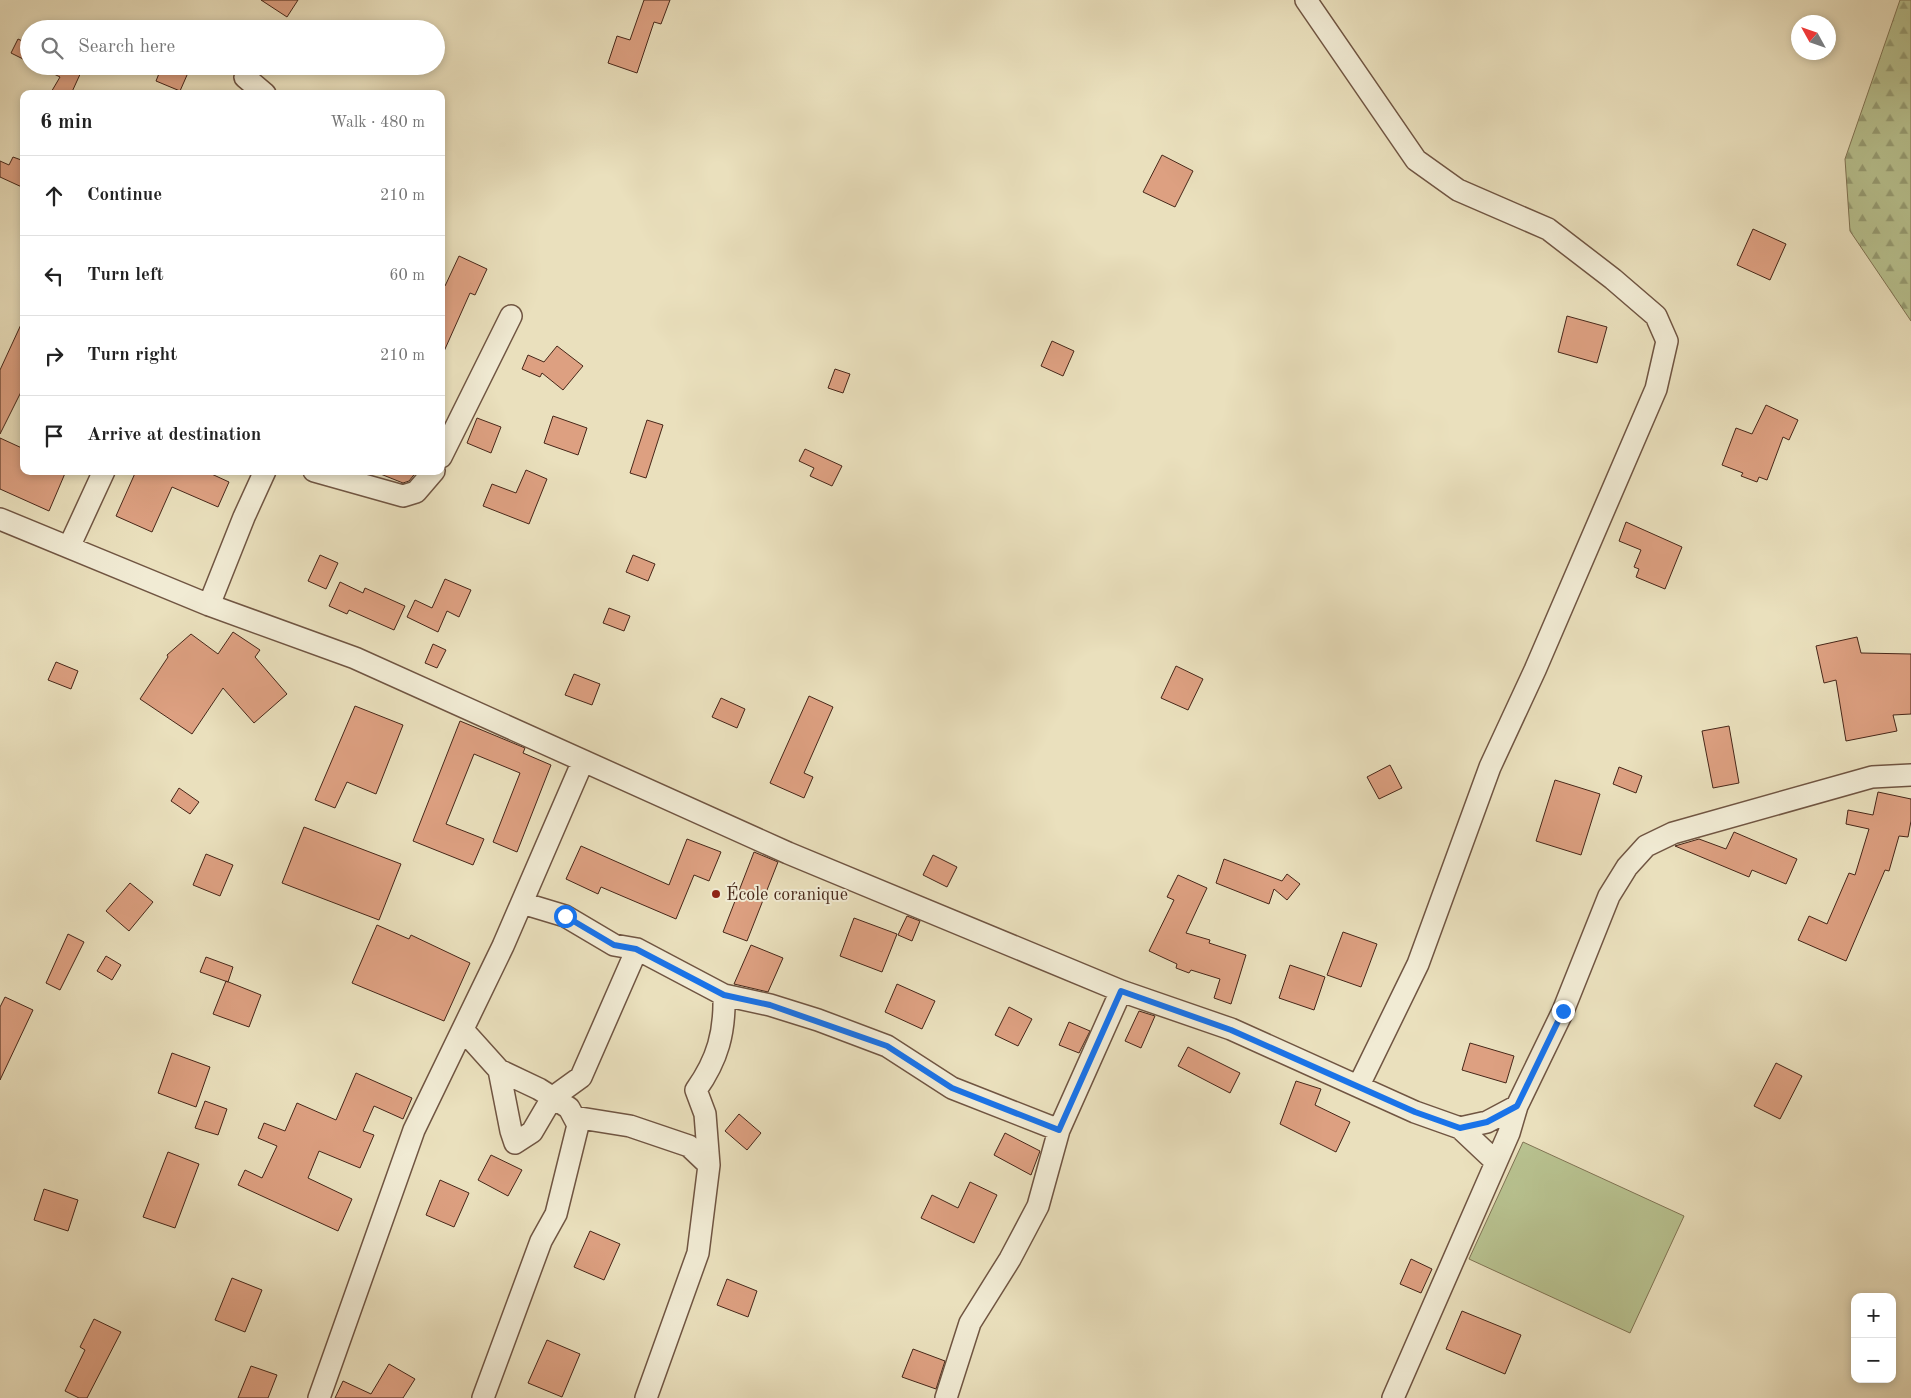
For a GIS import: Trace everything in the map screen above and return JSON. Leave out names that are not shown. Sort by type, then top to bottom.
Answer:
[{"type":"street","points":[[1306,0],[1416,160],[1458,190],[1548,229],[1613,279],[1656,316],[1667,340],[1656,388],[1539,661],[1490,767],[1418,964],[1359,1085]]},
{"type":"street","points":[[245,77],[260,90]]},
{"type":"street","points":[[445,449],[511,316]]},
{"type":"street","points":[[69,547],[102,475]]},
{"type":"street","points":[[209,605],[244,517],[263,475]]},
{"type":"street","points":[[328,475],[404,496],[416,492],[431,475]]},
{"type":"street","points":[[0,519],[209,605],[355,658],[788,853],[1121,991],[1231,1030],[1359,1085],[1415,1112],[1460,1128],[1495,1161]]},
{"type":"street","points":[[319,1398],[414,1130],[522,903],[583,761]]},
{"type":"street","points":[[1394,1398],[1508,1133],[1517,1106],[1563,1011],[1609,896],[1627,867],[1646,846],[1674,833],[1872,777],[1911,774]]},
{"type":"street","points":[[522,903],[565,916],[614,945],[636,949],[724,995],[778,1007],[887,1046],[952,1088],[1059,1130]]},
{"type":"street","points":[[499,1070],[510,1131],[516,1143],[532,1132],[552,1098],[581,1077],[636,949]]},
{"type":"street","points":[[946,1398],[970,1323],[1010,1259],[1038,1206],[1059,1130],[1121,991]]},
{"type":"street","points":[[646,1398],[698,1252],[709,1165],[705,1114],[696,1090],[710,1070],[724,1024],[724,995]]},
{"type":"street","points":[[463,1030],[499,1070],[568,1108],[578,1125],[556,1214],[541,1241],[483,1398]]},
{"type":"street","points":[[1460,1128],[1487,1122],[1517,1106]]},
{"type":"street","points":[[574,1117],[630,1126],[689,1146],[709,1165]]},
{"type":"green space","points":[[1900,0],[1911,0],[1911,321],[1850,231],[1845,159]]},
{"type":"green space","points":[[1523,1142],[1684,1216],[1630,1333],[1469,1259]]},
{"type":"building","points":[[261,0],[298,0],[287,17]]},
{"type":"building","points":[[644,0],[670,0],[661,24],[654,22],[637,73],[608,63],[617,36],[630,40]]},
{"type":"building","points":[[18,39],[20,40],[20,58],[11,53]]},
{"type":"building","points":[[56,75],[80,75],[73,90],[52,90],[60,77]]},
{"type":"building","points":[[158,75],[187,75],[180,90],[156,81]]},
{"type":"building","points":[[1162,155],[1193,171],[1175,207],[1143,192]]},
{"type":"building","points":[[13,157],[20,160],[20,186],[0,177],[0,161],[9,165]]},
{"type":"building","points":[[1753,229],[1786,244],[1770,280],[1737,265]]},
{"type":"building","points":[[459,256],[487,269],[475,295],[470,293],[445,349],[445,286]]},
{"type":"building","points":[[1567,316],[1607,327],[1597,363],[1558,352]]},
{"type":"building","points":[[20,327],[20,394],[0,434],[0,370]]},
{"type":"building","points":[[1052,341],[1074,351],[1063,376],[1041,366]]},
{"type":"building","points":[[557,346],[583,366],[563,390],[542,373],[540,377],[522,369],[528,355],[544,362]]},
{"type":"building","points":[[835,369],[850,374],[843,393],[828,388]]},
{"type":"building","points":[[1766,405],[1798,420],[1789,440],[1783,437],[1767,480],[1759,477],[1757,482],[1741,476],[1743,473],[1722,465],[1736,428],[1752,434]]},
{"type":"building","points":[[553,416],[587,428],[578,455],[544,443]]},
{"type":"building","points":[[477,418],[501,427],[491,453],[467,443]]},
{"type":"building","points":[[647,420],[663,425],[646,478],[630,473]]},
{"type":"building","points":[[0,438],[20,447],[20,475],[64,475],[49,511],[0,489]]},
{"type":"building","points":[[805,449],[842,466],[832,486],[810,476],[814,468],[799,461]]},
{"type":"building","points":[[526,470],[547,479],[529,524],[483,506],[492,484],[516,493]]},
{"type":"building","points":[[134,475],[214,475],[229,482],[218,507],[172,487],[152,532],[116,516]]},
{"type":"building","points":[[383,475],[414,475],[409,481],[403,483]]},
{"type":"building","points":[[1626,522],[1682,547],[1665,589],[1636,577],[1639,569],[1634,567],[1641,550],[1619,541]]},
{"type":"building","points":[[320,555],[338,563],[326,589],[308,581]]},
{"type":"building","points":[[633,555],[655,564],[648,581],[626,572]]},
{"type":"building","points":[[445,579],[471,590],[459,617],[447,611],[438,632],[407,617],[415,600],[432,608]]},
{"type":"building","points":[[340,582],[363,593],[365,588],[405,606],[394,630],[349,610],[347,614],[329,606]]},
{"type":"building","points":[[609,608],[630,616],[624,631],[603,623]]},
{"type":"building","points":[[233,632],[260,650],[255,657],[287,694],[254,723],[223,688],[192,734],[140,699],[168,657],[167,655],[191,634],[218,654]]},
{"type":"building","points":[[1857,637],[1861,653],[1911,654],[1911,714],[1893,715],[1897,731],[1846,741],[1836,680],[1824,683],[1816,646]]},
{"type":"building","points":[[433,644],[446,650],[437,668],[425,663]]},
{"type":"building","points":[[56,662],[78,671],[71,689],[48,680]]},
{"type":"building","points":[[1176,666],[1203,679],[1188,710],[1161,698]]},
{"type":"building","points":[[574,674],[600,684],[592,705],[565,695]]},
{"type":"building","points":[[809,696],[833,707],[804,773],[813,777],[804,798],[770,783]]},
{"type":"building","points":[[721,698],[745,709],[737,728],[712,717]]},
{"type":"building","points":[[355,706],[403,725],[376,794],[347,782],[335,808],[315,800]]},
{"type":"building","points":[[460,721],[525,748],[523,753],[551,765],[517,852],[493,842],[520,773],[474,754],[446,824],[484,839],[473,865],[413,841]]},
{"type":"building","points":[[1729,726],[1739,783],[1713,788],[1702,731]]},
{"type":"building","points":[[1390,765],[1402,788],[1379,799],[1367,777]]},
{"type":"building","points":[[1619,767],[1642,776],[1636,793],[1613,784]]},
{"type":"building","points":[[1555,780],[1600,794],[1581,855],[1536,841]]},
{"type":"building","points":[[179,788],[199,802],[190,814],[171,801]]},
{"type":"building","points":[[1878,792],[1911,799],[1911,821],[1908,837],[1899,836],[1889,871],[1885,870],[1846,961],[1798,940],[1809,916],[1827,924],[1849,873],[1855,875],[1869,829],[1846,824],[1848,810],[1873,815]]},
{"type":"building","points":[[304,827],[401,864],[379,920],[282,883]]},
{"type":"building","points":[[1734,832],[1797,859],[1786,884],[1752,870],[1749,877],[1675,846],[1699,839],[1726,849]]},
{"type":"building","points":[[687,839],[721,852],[709,881],[694,875],[676,919],[601,887],[598,894],[566,879],[581,846],[669,885]]},
{"type":"building","points":[[754,852],[778,862],[747,941],[723,932]]},
{"type":"building","points":[[206,854],[233,865],[220,896],[193,885]]},
{"type":"building","points":[[933,855],[957,867],[947,887],[923,875]]},
{"type":"building","points":[[1224,859],[1282,881],[1287,874],[1300,884],[1287,900],[1274,889],[1269,904],[1216,883]]},
{"type":"building","points":[[1178,875],[1207,888],[1186,933],[1210,940],[1209,943],[1246,955],[1231,1004],[1214,998],[1220,979],[1191,970],[1189,973],[1176,968],[1177,964],[1149,951],[1174,900],[1167,897]]},
{"type":"building","points":[[130,883],[153,902],[129,931],[106,911]]},
{"type":"building","points":[[907,916],[920,921],[912,941],[898,935]]},
{"type":"building","points":[[854,918],[897,934],[882,972],[840,956]]},
{"type":"building","points":[[377,925],[409,939],[411,935],[470,963],[444,1021],[352,983]]},
{"type":"building","points":[[1343,932],[1377,944],[1361,987],[1327,975]]},
{"type":"building","points":[[68,934],[84,942],[60,990],[46,983]]},
{"type":"building","points":[[751,945],[783,958],[768,992],[734,984]]},
{"type":"building","points":[[106,956],[121,965],[112,980],[97,971]]},
{"type":"building","points":[[206,957],[233,967],[228,982],[200,972]]},
{"type":"building","points":[[1290,965],[1325,977],[1314,1010],[1279,998]]},
{"type":"building","points":[[226,981],[261,995],[249,1027],[213,1014]]},
{"type":"building","points":[[897,984],[935,1001],[922,1029],[885,1012]]},
{"type":"building","points":[[5,997],[33,1010],[0,1080],[0,1007]]},
{"type":"building","points":[[1009,1007],[1032,1019],[1018,1046],[995,1035]]},
{"type":"building","points":[[1139,1011],[1155,1016],[1141,1048],[1125,1041]]},
{"type":"building","points":[[1069,1022],[1090,1031],[1079,1053],[1059,1045]]},
{"type":"building","points":[[1470,1043],[1514,1056],[1506,1083],[1462,1070]]},
{"type":"building","points":[[1188,1047],[1240,1073],[1230,1093],[1178,1066]]},
{"type":"building","points":[[172,1053],[210,1067],[196,1107],[158,1093]]},
{"type":"building","points":[[1776,1063],[1802,1076],[1780,1119],[1754,1106]]},
{"type":"building","points":[[356,1073],[412,1098],[403,1119],[374,1106],[363,1131],[374,1135],[360,1168],[319,1151],[308,1178],[352,1199],[338,1231],[238,1185],[245,1170],[262,1178],[277,1146],[258,1138],[264,1123],[285,1131],[297,1103],[336,1120]]},
{"type":"building","points":[[1296,1081],[1321,1089],[1315,1105],[1350,1122],[1336,1152],[1280,1124]]},
{"type":"building","points":[[205,1101],[227,1109],[218,1135],[195,1128]]},
{"type":"building","points":[[739,1114],[761,1133],[747,1150],[725,1131]]},
{"type":"building","points":[[1005,1133],[1040,1151],[1031,1175],[994,1155]]},
{"type":"building","points":[[168,1152],[199,1164],[175,1228],[143,1217]]},
{"type":"building","points":[[491,1155],[522,1170],[508,1196],[478,1180]]},
{"type":"building","points":[[440,1180],[469,1193],[454,1227],[426,1215]]},
{"type":"building","points":[[970,1182],[997,1195],[974,1243],[921,1218],[932,1195],[958,1208]]},
{"type":"building","points":[[44,1189],[78,1200],[68,1231],[34,1220]]},
{"type":"building","points":[[590,1231],[620,1244],[604,1280],[574,1267]]},
{"type":"building","points":[[1411,1259],[1432,1269],[1421,1293],[1400,1284]]},
{"type":"building","points":[[232,1278],[262,1290],[245,1332],[215,1320]]},
{"type":"building","points":[[727,1279],[757,1291],[748,1317],[717,1305]]},
{"type":"building","points":[[1462,1311],[1521,1335],[1505,1374],[1446,1349]]},
{"type":"building","points":[[94,1319],[121,1332],[87,1398],[79,1398],[65,1391],[85,1350],[80,1347]]},
{"type":"building","points":[[547,1340],[580,1354],[562,1397],[528,1383]]},
{"type":"building","points":[[913,1349],[945,1361],[936,1389],[902,1377]]},
{"type":"building","points":[[389,1364],[415,1379],[403,1398],[335,1398],[343,1381],[371,1394]]},
{"type":"building","points":[[251,1366],[277,1375],[268,1398],[238,1398]]},
{"type":"place","name":"École coranique","points":[[716,894]]},
{"type":"route","points":[[565,916],[614,945],[636,949],[724,995],[770,1005],[818,1020],[887,1046],[952,1088],[1059,1130],[1121,991],[1231,1030],[1359,1085],[1415,1112],[1460,1128],[1487,1122],[1517,1106],[1563,1011]]}]
